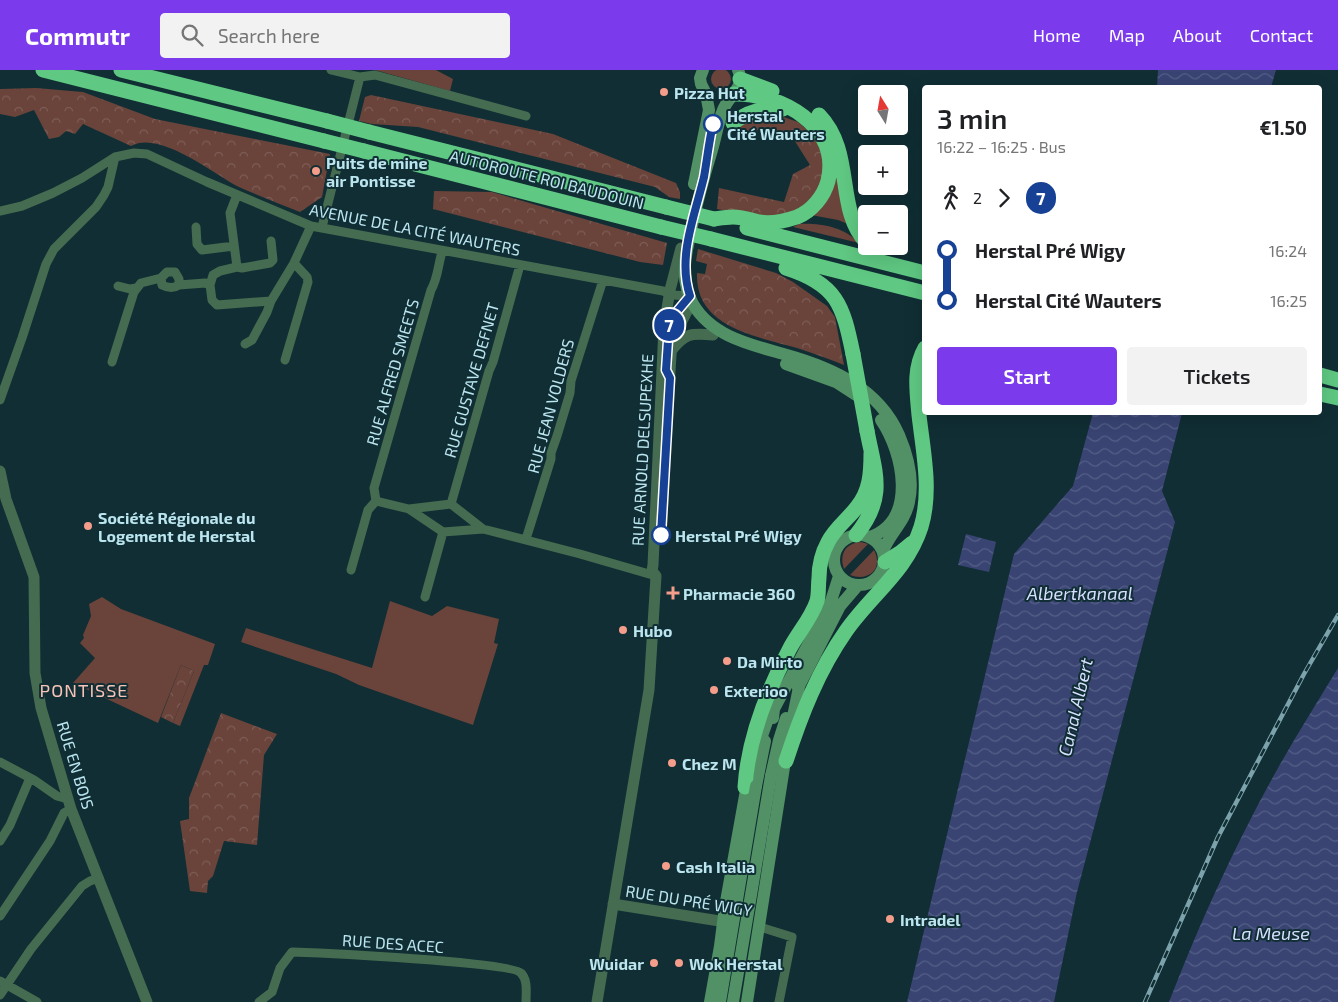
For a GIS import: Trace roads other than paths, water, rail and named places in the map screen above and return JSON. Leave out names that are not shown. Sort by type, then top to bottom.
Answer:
[{"type":"highway","name":"AUTOROUTE ROI BAUDOUIN","points":[[43,70],[922,292]]},
{"type":"highway","name":"AUTOROUTE ROI BAUDOUIN","points":[[121,70],[922,272]]},
{"type":"highway","points":[[739,74],[803,103],[824,121],[835,137],[854,223],[858,232]]},
{"type":"highway","points":[[714,219],[735,217],[762,222],[775,222],[798,216],[818,201],[824,193],[829,173],[829,154],[826,142],[816,126],[797,112],[769,99],[752,95],[732,95]]},
{"type":"highway","points":[[733,123],[747,114],[762,109],[777,108],[797,112]]},
{"type":"highway","points":[[756,251],[761,260],[803,273],[824,285],[840,308],[847,326],[877,474],[876,495],[863,536]]},
{"type":"highway","points":[[882,255],[894,265]]},
{"type":"highway","points":[[786,762],[804,708],[819,675],[847,630],[902,565],[922,522],[926,498],[925,471],[916,386],[922,355]]},
{"type":"highway","points":[[1322,376],[1338,380]]},
{"type":"highway","points":[[1322,394],[1338,398]]},
{"type":"highway","points":[[751,787],[751,748],[766,700],[784,659],[817,601],[820,567],[825,548],[833,533],[857,508],[867,492],[872,453]]},
{"type":"highway","points":[[884,557],[901,552],[915,540]]},
{"type":"main road","points":[[703,70],[700,84],[706,94],[708,116],[681,248],[680,273],[688,301],[704,328],[713,335],[723,341],[836,382],[864,401],[879,417],[894,446],[901,471],[902,488],[899,505],[890,524],[882,532],[844,540],[836,551],[834,564],[839,576],[848,583],[858,585],[874,581],[882,572],[889,538],[905,515],[910,494],[908,464],[897,430],[880,405],[854,383],[839,374],[788,355],[724,326],[706,310],[694,289],[691,268],[692,250],[722,112],[740,84],[739,74]]},
{"type":"main road","points":[[706,94],[718,99],[732,95]]},
{"type":"main road","points":[[733,123],[721,140],[698,200],[686,258],[685,277],[688,301],[719,331],[754,345],[788,355]]},
{"type":"main road","points":[[863,536],[879,544],[884,557]]},
{"type":"main road","points":[[710,1002],[723,922],[751,787],[774,709],[831,601],[839,576]]},
{"type":"main road","points":[[733,1002],[771,776],[781,734],[800,682],[840,606],[858,585]]},
{"type":"main road","points":[[747,1002],[800,682]]},
{"type":"main road","points":[[720,1002],[751,787]]},
{"type":"street","points":[[332,70],[360,77],[375,75],[526,116]]},
{"type":"street","points":[[322,227],[360,77]]},
{"type":"street","name":"AVENUE DE LA CITÉ WAUTERS","points":[[115,157],[134,153],[147,154],[311,226],[663,292],[688,301]]},
{"type":"street","points":[[0,211],[22,206],[53,193],[82,178],[115,157]]},
{"type":"street","points":[[0,400],[46,264],[54,250],[96,208],[108,187],[115,157]]},
{"type":"street","points":[[237,195],[230,213],[237,267]]},
{"type":"street","points":[[245,344],[252,340],[271,301],[294,263],[311,226]]},
{"type":"street","points":[[196,227],[197,244],[202,250],[234,246]]},
{"type":"street","points":[[271,241],[273,260],[270,263],[220,271],[212,275],[210,285],[212,300],[217,305],[271,301]]},
{"type":"street","name":"RUE ARNOLD DELSUPEXHE","points":[[656,576],[652,571],[664,333],[670,294],[681,248]]},
{"type":"street","name":"RUE ALFRED SMEETS","points":[[376,501],[374,488],[431,290],[435,284],[442,252]]},
{"type":"street","points":[[285,360],[308,282],[307,278],[294,263]]},
{"type":"street","name":"RUE GUSTAVE DEFNET","points":[[451,504],[520,265]]},
{"type":"street","points":[[118,286],[130,289],[136,288],[142,283],[161,278],[162,285],[172,288],[179,284],[205,283],[210,285]]},
{"type":"street","name":"RUE JEAN VOLDERS","points":[[526,539],[544,484],[551,452],[570,393],[571,381],[602,280]]},
{"type":"street","points":[[112,362],[136,288]]},
{"type":"street","name":"RUE ARNOLD DELSUPEXHE","points":[[597,1002],[651,675],[656,576],[660,572],[671,351],[674,336],[688,301]]},
{"type":"street","points":[[671,351],[686,336],[693,334],[713,335]]},
{"type":"street","name":"RUE EN BOIS","points":[[0,471],[6,499],[34,577],[36,684],[41,708],[62,782],[147,1002]]},
{"type":"street","points":[[351,570],[368,510],[376,501],[409,509],[451,504],[483,529]]},
{"type":"street","points":[[409,509],[443,532],[483,529],[526,539],[656,576]]},
{"type":"street","points":[[425,597],[443,532]]},
{"type":"street","points":[[0,762],[50,787],[57,786],[62,782]]},
{"type":"street","points":[[0,916],[50,841],[70,803],[32,779]]},
{"type":"street","points":[[0,841],[10,825],[32,779]]},
{"type":"street","points":[[0,995],[3,983],[82,886],[99,878]]},
{"type":"street","name":"RUE DU PRÉ WIGY","points":[[613,904],[760,928]]},
{"type":"street","points":[[760,928],[792,937],[779,1002]]},
{"type":"street","name":"RUE DES ACEC","points":[[260,1002],[272,992],[280,968],[292,952],[507,967],[520,971],[526,980],[526,1002]]},
{"type":"street","points":[[3,983],[37,1002]]},
{"type":"water","points":[[1158,70],[1276,70],[1272,85],[1157,85]]},
{"type":"water","name":"Albertkanaal","points":[[1092,415],[1181,415],[1162,491],[1175,522],[1077,892],[1054,1002],[907,1002],[1014,554],[1073,486]]},
{"type":"water","points":[[966,534],[996,542],[989,572],[958,565]]},
{"type":"water","name":"La Meuse","points":[[1338,668],[1338,1002],[1169,1002],[1193,942],[1233,854],[1285,755]]},
{"type":"railway","points":[[1145,1002],[1218,837],[1304,674],[1338,615]]},
{"type":"place","name":"Pizza Hut","points":[[664,92]]},
{"type":"place","name":"Herstal Cité Wauters","points":[[713,124]]},
{"type":"place","name":"Puits de mine air Pontisse","points":[[316,171]]},
{"type":"place","name":"Société Régionale du Logement de Herstal","points":[[88,526]]},
{"type":"place","name":"Herstal Pré Wigy","points":[[661,535]]},
{"type":"place","name":"Pharmacie 360","points":[[673,593]]},
{"type":"place","name":"Hubo","points":[[623,630]]},
{"type":"place","name":"Da Mirto","points":[[727,661]]},
{"type":"place","name":"Exterioo","points":[[714,690]]},
{"type":"place","name":"Chez M","points":[[672,763]]},
{"type":"place","name":"Cash Italia","points":[[666,866]]},
{"type":"place","name":"Intradel","points":[[890,919]]},
{"type":"place","name":"Wuidar","points":[[654,963]]},
{"type":"place","name":"Wok Herstal","points":[[679,963]]},
{"type":"district","name":"PONTISSE","points":[[84,690]]},
{"type":"water label","name":"Canal Albert","points":[[1075,707]]}]
